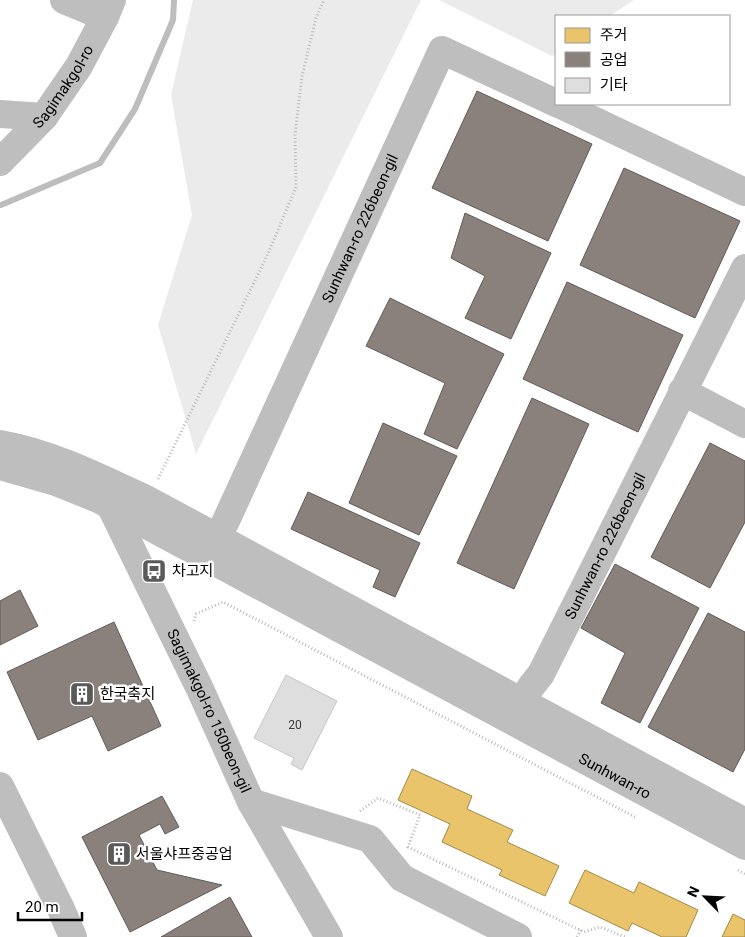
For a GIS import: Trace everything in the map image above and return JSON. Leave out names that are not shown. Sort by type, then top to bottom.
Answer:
[{"type":"main road","points":[[64,0],[108,9]]},
{"type":"main road","name":"Sagimakgol-ro","points":[[0,162],[44,117],[79,66],[108,9]]},
{"type":"main road","name":"Sunhwan-ro 226beon-gil","points":[[224,523],[442,50],[555,102]]},
{"type":"main road","name":"Sunhwan-ro 226beon-gil","points":[[562,105],[743,187]]},
{"type":"main road","points":[[0,114],[44,117]]},
{"type":"main road","name":"Sunhwan-ro 226beon-gil","points":[[530,688],[541,674],[745,268]]},
{"type":"main road","points":[[682,391],[745,424]]},
{"type":"main road","points":[[0,444],[48,457],[86,471],[148,500],[491,697]]},
{"type":"main road","points":[[0,448],[224,523],[250,534],[530,688],[585,736]]},
{"type":"main road","points":[[0,466],[56,482],[98,499],[491,697]]},
{"type":"main road","points":[[98,481],[168,557],[546,758],[628,784]]},
{"type":"main road","name":"Sagimakgol-ro 150beon-gil","points":[[98,481],[200,689],[251,802],[329,937]]},
{"type":"main road","name":"Sunhwan-ro","points":[[491,697],[585,736],[745,822]]},
{"type":"main road","name":"Sunhwan-ro","points":[[491,697],[741,858]]},
{"type":"main road","points":[[0,786],[73,937]]},
{"type":"main road","points":[[251,802],[370,839],[402,878],[518,937]]},
{"type":"path","points":[[149,498],[267,256],[296,187],[295,135],[302,76],[316,18],[324,0]]},
{"type":"path","points":[[194,622],[196,614],[223,602],[639,819]]},
{"type":"path","points":[[357,813],[378,798],[420,816],[408,847],[584,932],[600,927],[626,937]]},
{"type":"path","points":[[741,858],[745,874]]},
{"type":"path","points":[[577,937],[581,930]]},
{"type":"shaded area","points":[[193,0],[421,0],[196,454],[158,325],[192,215],[171,95]]},
{"type":"shaded area","points":[[439,0],[634,0],[612,15],[555,15],[555,54],[552,56]]},
{"type":"building: 주거","points":[[412,769],[472,796],[467,809],[513,830],[507,842],[559,866],[545,896],[499,875],[502,870],[442,842],[450,824],[398,800]]},
{"type":"building: 주거","points":[[585,870],[634,893],[639,882],[698,910],[686,937],[662,937],[632,923],[628,931],[569,903]]},
{"type":"building: 주거","points":[[733,914],[745,920],[745,937],[722,937]]},
{"type":"building: 공업","points":[[477,91],[592,144],[548,241],[432,188]]},
{"type":"building: 공업","points":[[624,168],[740,221],[695,318],[580,265]]},
{"type":"building: 공업","points":[[465,213],[551,253],[511,339],[465,318],[485,276],[451,258]]},
{"type":"building: 공업","points":[[567,282],[683,335],[638,432],[523,379]]},
{"type":"building: 공업","points":[[390,298],[504,354],[457,449],[424,434],[445,383],[366,346]]},
{"type":"building: 공업","points":[[532,398],[589,424],[514,589],[457,563]]},
{"type":"building: 공업","points":[[383,423],[457,456],[419,535],[349,503]]},
{"type":"building: 공업","points":[[710,443],[745,461],[745,522],[710,588],[651,557]]},
{"type":"building: 공업","points":[[308,492],[420,543],[395,597],[373,587],[380,570],[291,529]]},
{"type":"building: 공업","points":[[615,564],[699,608],[640,723],[601,703],[625,653],[581,628]]},
{"type":"building: 공업","points":[[20,590],[38,626],[0,645],[0,601]]},
{"type":"building: 공업","points":[[708,613],[745,632],[745,749],[733,772],[648,727]]},
{"type":"building: 공업","name":"한국축지","points":[[114,622],[161,726],[108,751],[92,716],[38,740],[7,672]]},
{"type":"building: 공업","name":"서울샤프중공업","points":[[162,796],[179,827],[165,834],[160,824],[139,835],[157,870],[222,885],[130,932],[82,837]]},
{"type":"building: 공업","points":[[230,897],[252,937],[161,937]]},
{"type":"building: 기타","points":[[286,675],[337,701],[302,770],[291,764],[294,758],[254,738]]},
{"type":"waterway","points":[[1,205],[100,163],[135,109],[173,20],[174,0]]},
{"type":"place","name":"차고지","points":[[154,571]]},
{"type":"place","name":"한국축지","points":[[82,694]]},
{"type":"place","name":"서울샤프중공업","points":[[119,854]]}]
